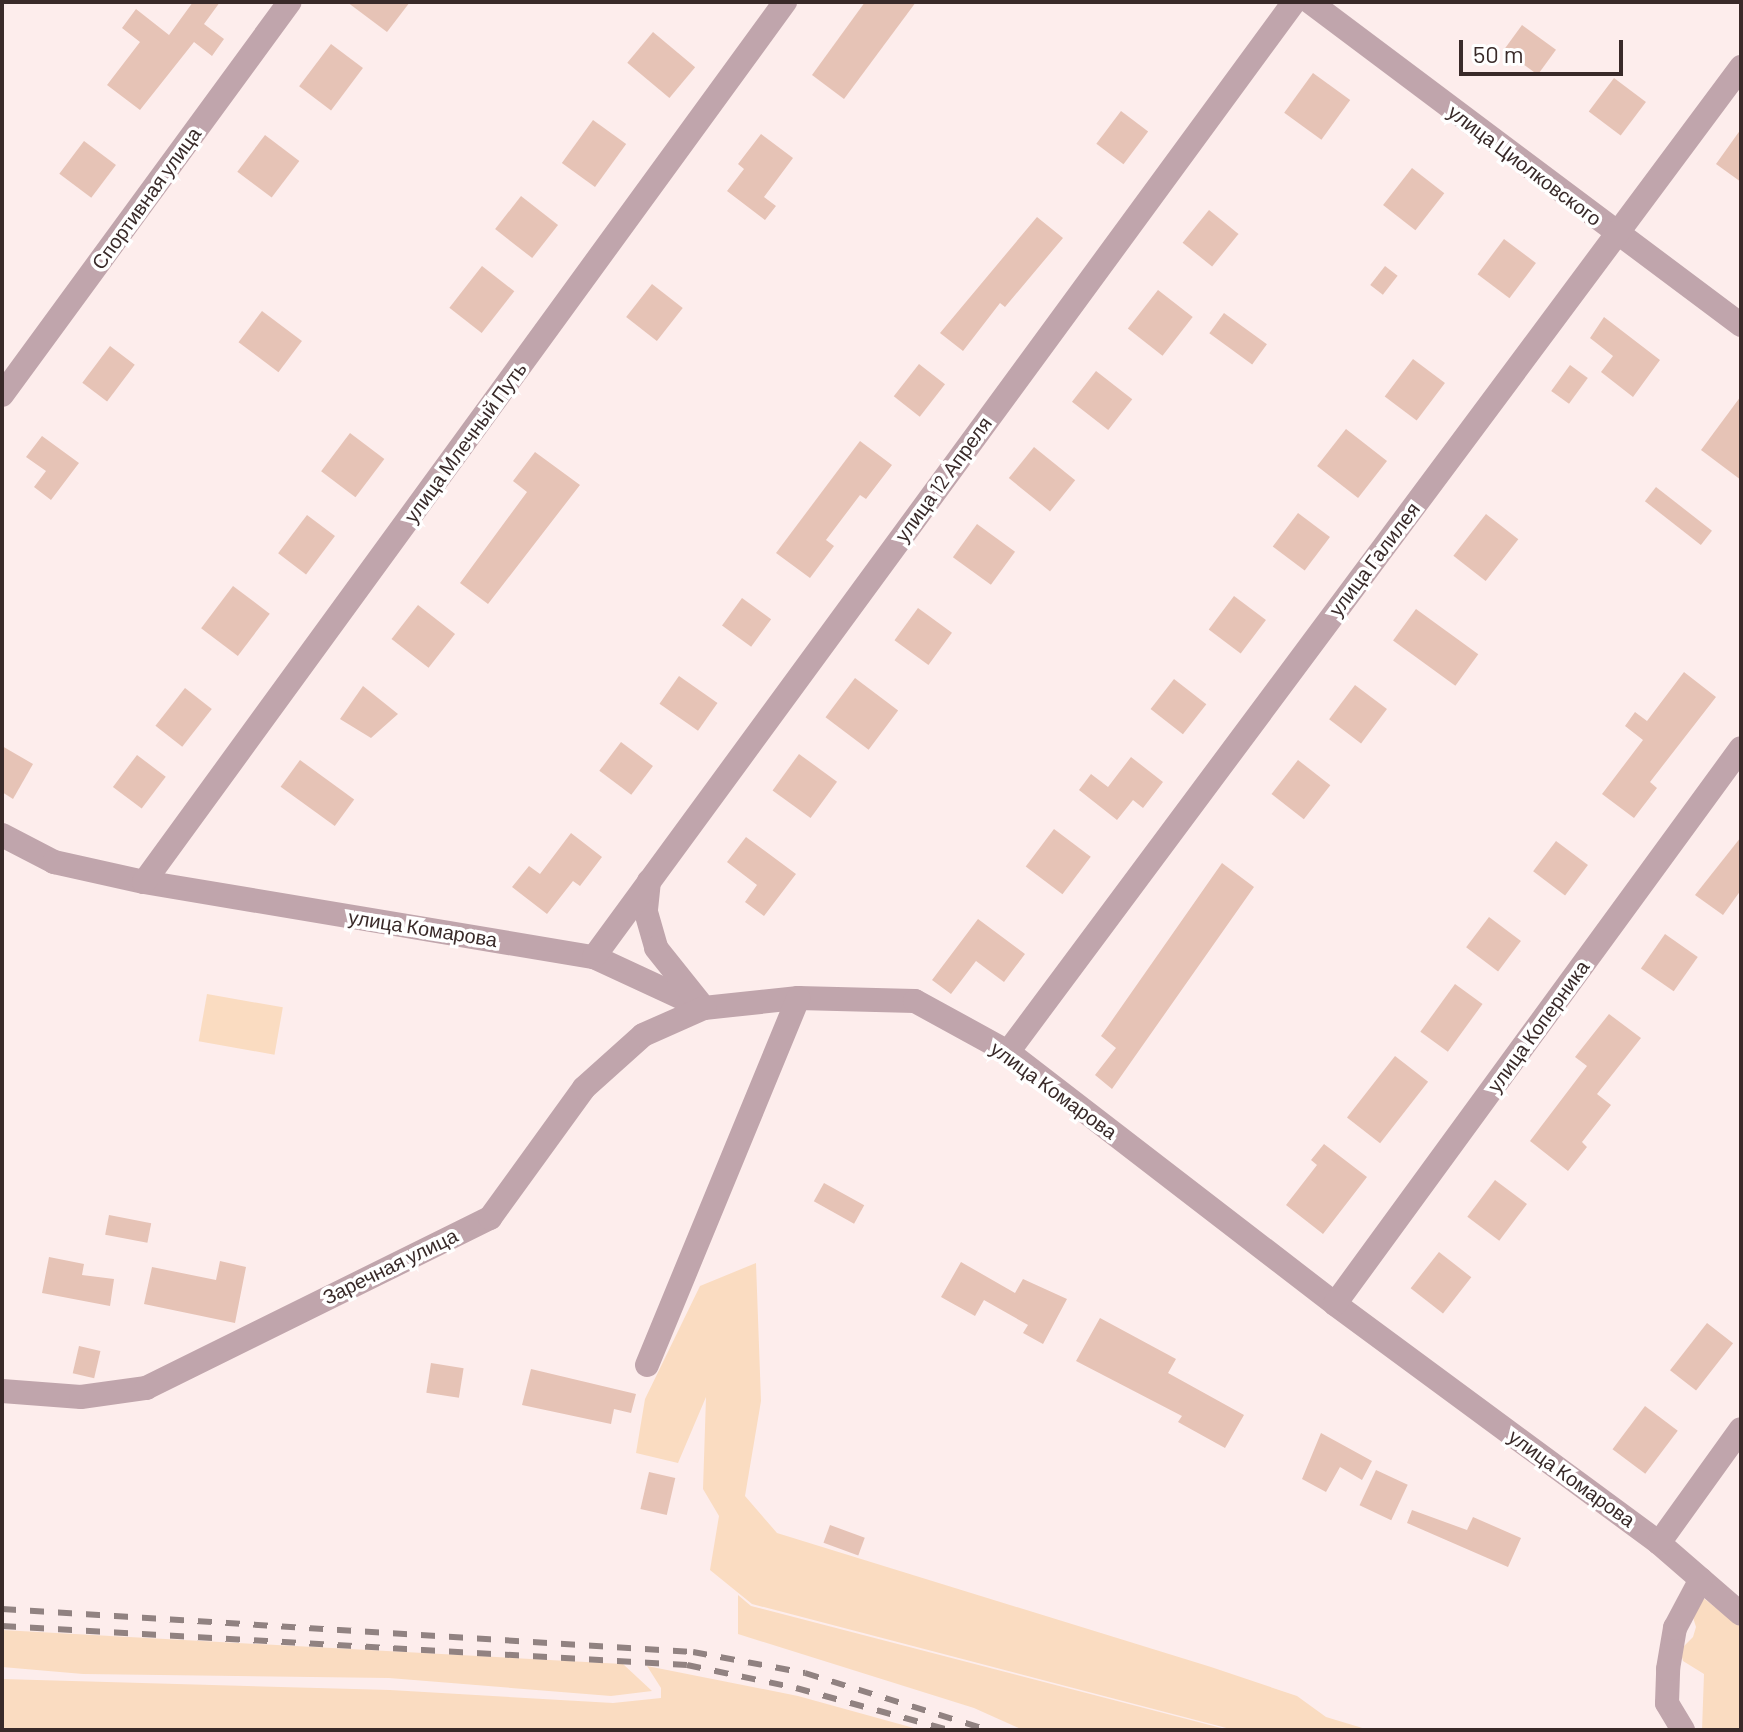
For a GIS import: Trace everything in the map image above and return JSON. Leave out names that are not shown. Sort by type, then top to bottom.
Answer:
[{"type":"street","name":"Спортивная улица","points":[[2,395],[290,2]]},
{"type":"street","name":"улица Млечный Путь","points":[[144,882],[785,2]]},
{"type":"street","name":"улица 12 Апреля","points":[[594,957],[1294,2]]},
{"type":"street","name":"улица Циолковского","points":[[1310,2],[1741,325]]},
{"type":"street","name":"улица Галилея","points":[[1008,1052],[1741,67]]},
{"type":"street","name":"улица Коперника","points":[[1335,1304],[1741,748]]},
{"type":"street","name":"улица Комарова","points":[[2,835],[54,862],[144,882],[594,957],[704,1008],[798,998],[915,1001],[1008,1052],[1335,1304],[1659,1543],[1741,1614]]},
{"type":"street","points":[[650,878],[646,912],[656,948],[704,1008]]},
{"type":"street","points":[[647,1365],[798,998]]},
{"type":"street","name":"Заречная улица","points":[[2,1391],[81,1397],[146,1388],[490,1218],[584,1088],[643,1035],[704,1008]]},
{"type":"street","points":[[1659,1543],[1741,1429]]},
{"type":"street","points":[[1683,1730],[1667,1703],[1668,1669],[1675,1628],[1701,1579]]},
{"type":"shaded area","points":[[207,994],[283,1007],[274,1055],[199,1041]]},
{"type":"shaded area","points":[[756,1263],[761,1401],[745,1496],[777,1533],[1211,1667],[1297,1696],[1326,1717],[1369,1730],[1234,1730],[752,1604],[710,1570],[719,1516],[703,1489],[706,1397],[678,1463],[636,1453],[645,1399],[700,1286]]},
{"type":"shaded area","points":[[738,1595],[751,1606],[1229,1730],[1023,1730],[974,1708],[738,1634]]},
{"type":"shaded area","points":[[1702,1597],[1741,1627],[1741,1730],[1702,1730],[1704,1674],[1683,1661],[1680,1650],[1693,1637],[1696,1627],[1691,1611]]},
{"type":"shaded area","points":[[2,1630],[623,1664],[652,1691],[611,1696],[389,1678],[83,1674],[2,1667]]},
{"type":"shaded area","points":[[647,1666],[798,1696],[921,1730],[2,1730],[2,1679],[390,1690],[613,1703],[661,1698],[661,1688]]},
{"type":"building","points":[[193,2],[220,2],[204,24],[224,39],[212,56],[194,42],[140,110],[107,85],[140,42],[122,28],[136,9],[169,35]]},
{"type":"building","points":[[347,2],[410,2],[387,32]]},
{"type":"building","points":[[865,2],[916,2],[844,99],[812,75]]},
{"type":"building","points":[[1522,25],[1556,50],[1538,75],[1504,50]]},
{"type":"building","points":[[653,32],[695,67],[669,98],[627,63]]},
{"type":"building","points":[[331,44],[363,68],[331,110],[299,86]]},
{"type":"building","points":[[1313,73],[1350,100],[1321,140],[1284,113]]},
{"type":"building","points":[[1614,78],[1646,102],[1621,136],[1589,112]]},
{"type":"building","points":[[1121,111],[1148,131],[1123,164],[1096,144]]},
{"type":"building","points":[[593,120],[626,144],[595,187],[562,163]]},
{"type":"building","points":[[1741,129],[1741,182],[1716,164]]},
{"type":"building","points":[[761,134],[793,158],[764,197],[776,206],[765,220],[727,191],[744,169],[738,164]]},
{"type":"building","points":[[265,135],[299,161],[272,198],[237,172]]},
{"type":"building","points":[[84,141],[116,165],[91,198],[59,174]]},
{"type":"building","points":[[1412,168],[1444,193],[1415,230],[1383,205]]},
{"type":"building","points":[[521,196],[558,225],[532,258],[495,229]]},
{"type":"building","points":[[1209,210],[1239,234],[1212,267],[1183,243]]},
{"type":"building","points":[[1037,217],[1063,238],[1005,307],[1000,303],[963,351],[940,333]]},
{"type":"building","points":[[1504,239],[1536,263],[1509,298],[1478,274]]},
{"type":"building","points":[[482,266],[514,291],[482,333],[449,308]]},
{"type":"building","points":[[1385,266],[1398,276],[1383,295],[1370,285]]},
{"type":"building","points":[[652,284],[683,308],[657,341],[626,317]]},
{"type":"building","points":[[1158,290],[1193,317],[1163,356],[1128,329]]},
{"type":"building","points":[[262,311],[302,341],[278,372],[239,342]]},
{"type":"building","points":[[1224,313],[1267,344],[1252,364],[1209,333]]},
{"type":"building","points":[[1604,317],[1660,360],[1633,397],[1601,372],[1613,356],[1590,338]]},
{"type":"building","points":[[110,346],[135,365],[107,401],[82,383]]},
{"type":"building","points":[[1413,359],[1445,383],[1417,421],[1385,397]]},
{"type":"building","points":[[919,364],[945,384],[920,417],[894,396]]},
{"type":"building","points":[[1570,365],[1588,378],[1569,404],[1551,391]]},
{"type":"building","points":[[1096,371],[1132,399],[1108,430],[1072,402]]},
{"type":"building","points":[[1741,396],[1741,480],[1701,450]]},
{"type":"building","points":[[1346,429],[1387,461],[1358,498],[1317,466]]},
{"type":"building","points":[[350,433],[384,459],[355,497],[321,471]]},
{"type":"building","points":[[42,436],[79,463],[51,500],[34,487],[46,471],[26,457]]},
{"type":"building","points":[[860,441],[892,465],[866,499],[860,495],[826,540],[834,546],[810,578],[776,553]]},
{"type":"building","points":[[1034,447],[1075,480],[1050,511],[1009,478]]},
{"type":"building","points":[[535,452],[580,485],[488,604],[460,583],[527,492],[513,481]]},
{"type":"building","points":[[1656,487],[1712,531],[1701,545],[1645,501]]},
{"type":"building","points":[[1298,513],[1330,537],[1305,571],[1273,547]]},
{"type":"building","points":[[1486,514],[1518,539],[1486,581],[1453,556]]},
{"type":"building","points":[[307,515],[335,536],[306,574],[278,553]]},
{"type":"building","points":[[977,524],[1015,552],[991,585],[953,557]]},
{"type":"building","points":[[233,586],[270,614],[238,656],[201,628]]},
{"type":"building","points":[[1234,596],[1266,620],[1241,654],[1209,630]]},
{"type":"building","points":[[742,598],[771,619],[751,647],[722,626]]},
{"type":"building","points":[[418,605],[455,634],[429,668],[392,639]]},
{"type":"building","points":[[918,608],[952,633],[928,665],[894,640]]},
{"type":"building","points":[[1416,609],[1478,654],[1455,686],[1393,641]]},
{"type":"building","points":[[1684,672],[1716,697],[1650,782],[1657,788],[1634,818],[1602,794],[1643,740],[1625,726],[1635,712],[1647,721]]},
{"type":"building","points":[[679,676],[718,703],[698,731],[659,704]]},
{"type":"building","points":[[855,678],[898,710],[869,750],[826,717]]},
{"type":"building","points":[[1174,679],[1206,704],[1183,734],[1151,709]]},
{"type":"building","points":[[1355,685],[1387,709],[1361,743],[1329,719]]},
{"type":"building","points":[[363,686],[398,714],[371,738],[340,719]]},
{"type":"building","points":[[185,688],[212,709],[182,747],[155,726]]},
{"type":"building","points":[[621,742],[653,766],[631,795],[599,771]]},
{"type":"building","points":[[2,746],[33,764],[13,799],[2,792]]},
{"type":"building","points":[[799,754],[837,782],[811,818],[773,790]]},
{"type":"building","points":[[137,755],[166,777],[142,809],[113,787]]},
{"type":"building","points":[[1131,757],[1163,782],[1143,808],[1133,800],[1117,820],[1079,790],[1091,774],[1108,787]]},
{"type":"building","points":[[300,760],[354,799],[335,826],[281,787]]},
{"type":"building","points":[[1298,760],[1330,785],[1304,819],[1272,794]]},
{"type":"building","points":[[1054,829],[1091,857],[1062,894],[1026,867]]},
{"type":"building","points":[[571,833],[602,857],[580,886],[573,881],[547,914],[512,887],[529,866],[540,874]]},
{"type":"building","points":[[746,837],[796,874],[764,916],[745,902],[757,885],[727,862]]},
{"type":"building","points":[[1741,837],[1741,890],[1723,915],[1695,895]]},
{"type":"building","points":[[1556,841],[1588,865],[1565,895],[1533,871]]},
{"type":"building","points":[[1222,863],[1254,887],[1112,1089],[1095,1075],[1116,1048],[1101,1036]]},
{"type":"building","points":[[1489,917],[1521,941],[1498,971],[1466,947]]},
{"type":"building","points":[[978,919],[1025,954],[1004,982],[976,961],[951,994],[932,980]]},
{"type":"building","points":[[1665,934],[1698,957],[1674,991],[1641,968]]},
{"type":"building","points":[[1455,984],[1483,1004],[1448,1052],[1420,1032]]},
{"type":"building","points":[[1609,1014],[1641,1038],[1597,1094],[1611,1105],[1582,1142],[1587,1147],[1568,1171],[1530,1141],[1587,1066],[1575,1057]]},
{"type":"building","points":[[1395,1056],[1428,1082],[1380,1143],[1347,1117]]},
{"type":"building","points":[[1324,1144],[1367,1177],[1323,1234],[1286,1205],[1317,1165],[1311,1160]]},
{"type":"building","points":[[1495,1180],[1527,1204],[1499,1241],[1467,1217]]},
{"type":"building","points":[[824,1183],[864,1205],[854,1224],[814,1201]]},
{"type":"building","points":[[109,1215],[151,1223],[147,1243],[105,1235]]},
{"type":"building","points":[[1439,1252],[1471,1277],[1443,1313],[1411,1288]]},
{"type":"building","points":[[49,1257],[84,1264],[82,1275],[114,1279],[110,1306],[42,1293]]},
{"type":"building","points":[[220,1261],[246,1267],[235,1323],[144,1304],[152,1267],[216,1280]]},
{"type":"building","points":[[961,1262],[1015,1293],[1023,1279],[1067,1299],[1043,1344],[1023,1333],[1028,1325],[984,1300],[975,1316],[941,1297]]},
{"type":"building","points":[[1100,1318],[1176,1359],[1168,1373],[1244,1415],[1225,1448],[1178,1422],[1182,1416],[1076,1361]]},
{"type":"building","points":[[1707,1323],[1733,1343],[1696,1391],[1670,1370]]},
{"type":"building","points":[[79,1346],[100,1351],[94,1378],[73,1373]]},
{"type":"building","points":[[431,1363],[464,1368],[459,1398],[426,1393]]},
{"type":"building","points":[[531,1369],[636,1394],[631,1413],[614,1409],[611,1424],[522,1405]]},
{"type":"building","points":[[1645,1406],[1678,1431],[1645,1474],[1613,1449]]},
{"type":"building","points":[[1321,1433],[1372,1461],[1362,1480],[1340,1467],[1326,1492],[1302,1479]]},
{"type":"building","points":[[1376,1470],[1408,1485],[1391,1520],[1360,1505]]},
{"type":"building","points":[[649,1472],[675,1478],[667,1515],[640,1509]]},
{"type":"building","points":[[1412,1510],[1467,1530],[1473,1517],[1521,1538],[1508,1567],[1407,1523]]},
{"type":"building","points":[[830,1525],[865,1538],[858,1556],[824,1543]]},
{"type":"railway","points":[[2,1609],[693,1652],[805,1673],[988,1730]]},
{"type":"railway","points":[[2,1626],[687,1665],[796,1688],[948,1730]]}]
